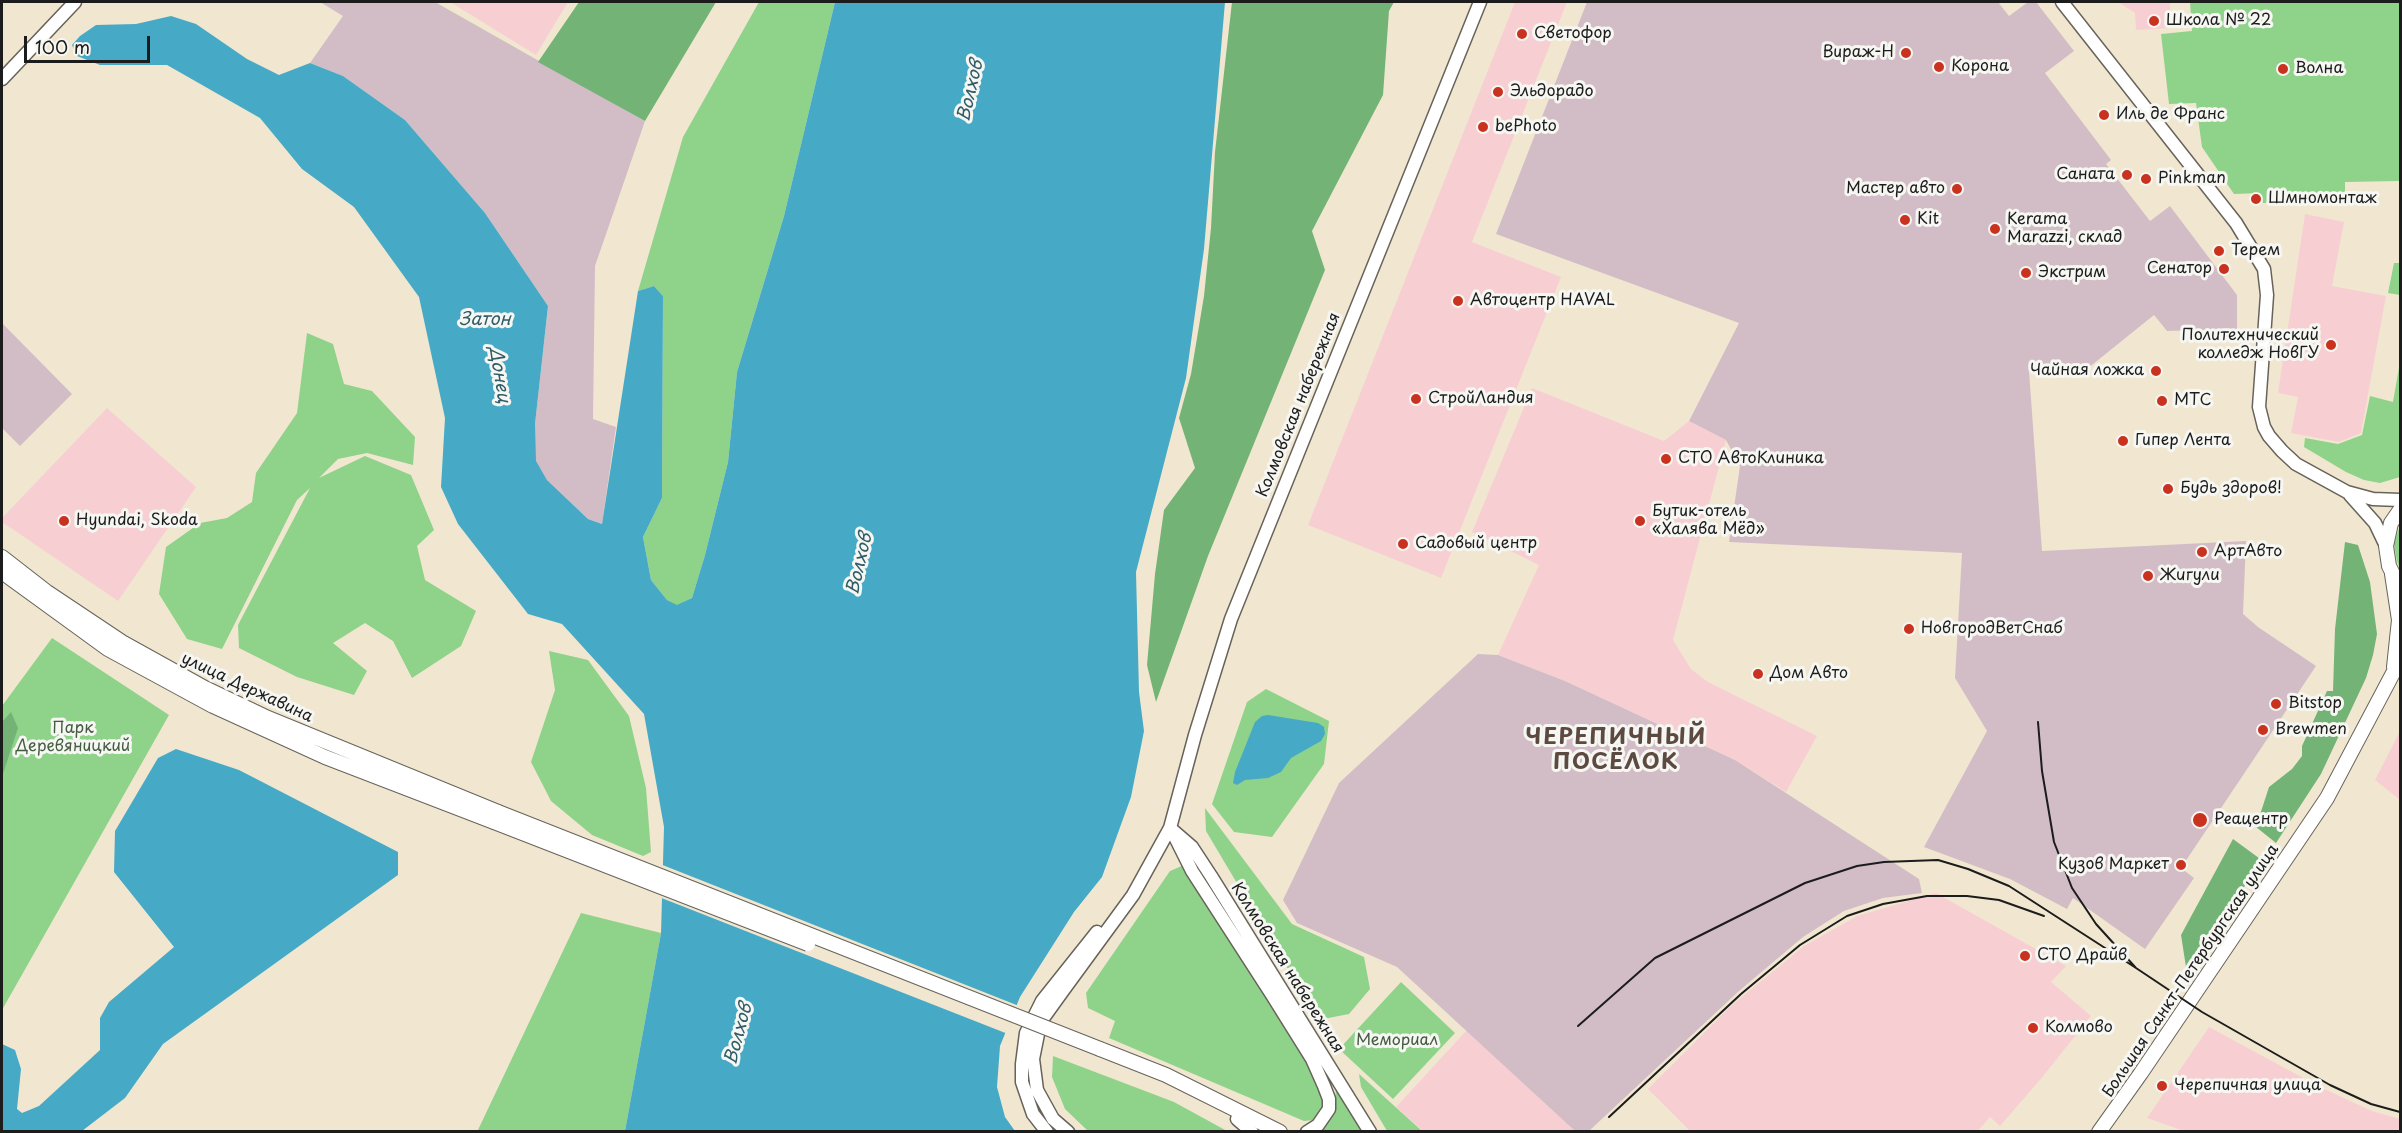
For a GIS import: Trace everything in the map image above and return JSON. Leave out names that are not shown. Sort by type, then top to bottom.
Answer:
[{"type":"main road","points":[[2,78],[75,2]]},
{"type":"main road","name":"Колмовская набережная","points":[[1068,1131],[1053,1119],[1037,1090],[1033,1059],[1039,1029],[1056,1000],[1133,895],[1170,828],[1195,735],[1231,619],[1480,2]]},
{"type":"main road","points":[[2062,2],[2236,223],[2264,269],[2267,281],[2259,407],[2264,427],[2276,445],[2296,464],[2347,492],[2373,499],[2400,500]]},
{"type":"main road","points":[[2347,492],[2375,523],[2386,546]]},
{"type":"main road","points":[[2386,546],[2391,523],[2400,510]]},
{"type":"main road","name":"Большая Санкт-Петербургская улица","points":[[2099,1131],[2141,1073],[2327,798],[2397,665],[2398,620],[2386,546]]},
{"type":"main road","name":"улица Державина","points":[[2,557],[46,592],[122,642],[205,688],[268,718],[496,817]]},
{"type":"main road","name":"улица Державина","points":[[2,572],[108,649],[213,706],[325,757],[496,817]]},
{"type":"main road","points":[[2392,574],[2400,586]]},
{"type":"main road","points":[[496,817],[1099,1053],[1261,1131]]},
{"type":"main road","name":"Колмовская набережная","points":[[1047,1131],[1033,1114],[1022,1082],[1026,1033],[1042,1001],[1142,874],[1170,828]]},
{"type":"main road","name":"Колмовская набережная","points":[[1170,828],[1192,871],[1301,1042],[1324,1086],[1329,1099],[1329,1109],[1318,1125],[1307,1131]]},
{"type":"main road","name":"Колмовская набережная","points":[[1170,828],[1192,847],[1370,1131]]},
{"type":"main road","points":[[1099,1053],[1166,1075],[1281,1131]]},
{"type":"main road","points":[[1237,1119],[1252,1131]]},
{"type":"shaded area","points":[[320,2],[435,2],[645,121],[595,266],[593,419],[616,427],[602,524],[588,519],[547,480],[535,461],[535,424],[548,306],[485,213],[405,120],[343,76],[310,63],[343,16]]},
{"type":"shaded area","points":[[450,2],[568,2],[536,55]]},
{"type":"shaded area","points":[[1515,2],[1567,2],[1472,242],[1561,277],[1441,578],[1308,525]]},
{"type":"shaded area","points":[[1587,2],[1998,2],[2009,16],[2028,2],[2036,2],[2074,51],[2045,73],[2111,160],[2106,164],[2150,221],[2170,206],[2237,295],[2237,329],[2167,331],[2154,315],[2082,373],[2029,371],[2042,551],[2246,541],[2243,614],[2258,627],[2316,666],[2181,868],[2194,878],[2145,949],[2073,898],[2067,909],[2010,879],[1924,847],[1987,731],[1955,678],[1962,553],[1729,542],[1740,466],[1726,440],[1689,421],[1739,323],[1496,234]]},
{"type":"shaded area","name":"Школа № 22","points":[[2118,2],[2174,2],[2170,4],[2172,28],[2136,30],[2135,13]]},
{"type":"shaded area","name":"Политехнический колледж НовГУ","points":[[2305,214],[2344,222],[2332,286],[2386,296],[2361,433],[2339,442],[2291,433],[2298,397],[2278,393]]},
{"type":"shaded area","points":[[2,323],[72,394],[20,446],[2,428]]},
{"type":"shaded area","points":[[1532,388],[1664,441],[1689,421],[1726,440],[1673,640],[1691,669],[1708,682],[1817,736],[1786,792],[1735,760],[1565,681],[1498,655],[1539,565],[1472,532]]},
{"type":"shaded area","points":[[107,408],[196,487],[118,601],[2,522],[2,518]]},
{"type":"shaded area","points":[[1478,654],[1498,655],[1565,681],[1735,760],[1919,879],[1922,893],[1883,898],[1844,911],[1803,937],[1739,991],[1589,1131],[1575,1131],[1397,967],[1297,923],[1283,900],[1339,783]]},
{"type":"shaded area","points":[[2400,731],[2400,800],[2375,780]]},
{"type":"shaded area","points":[[1936,893],[2066,966],[2051,982],[2091,1016],[2000,1126],[1990,1117],[1977,1132],[1690,1131],[1648,1089],[1732,1005],[1804,946],[1857,916]]},
{"type":"shaded area","points":[[2209,1027],[2320,1087],[2372,1111],[2400,1119],[2400,1131],[2184,1131],[2147,1118]]},
{"type":"shaded area","points":[[1467,1030],[1575,1131],[1423,1131],[1396,1107]]},
{"type":"green space","points":[[579,2],[716,2],[645,121],[538,62]]},
{"type":"green space","points":[[759,2],[835,2],[784,216],[737,372],[728,462],[705,555],[692,598],[677,606],[667,600],[651,580],[643,537],[662,498],[663,296],[654,286],[638,291],[683,137]]},
{"type":"green space","points":[[1232,2],[1394,2],[1389,11],[1383,95],[1312,231],[1325,270],[1208,556],[1156,702],[1147,665],[1155,574],[1164,510],[1195,468],[1179,418],[1191,374],[1204,296],[1211,228],[1215,152]]},
{"type":"green space","name":"Волна","points":[[2190,2],[2400,2],[2400,181],[2345,182],[2345,202],[2263,203],[2260,193],[2234,194],[2202,147],[2196,103],[2169,104],[2161,34],[2192,31]]},
{"type":"green space","points":[[2394,263],[2400,263],[2400,295],[2388,293]]},
{"type":"green space","points":[[307,333],[333,344],[344,384],[372,391],[415,437],[413,465],[367,453],[338,459],[319,478],[365,456],[411,475],[434,530],[417,546],[425,580],[476,611],[461,646],[412,678],[393,641],[365,623],[333,643],[367,671],[354,695],[297,677],[239,648],[238,625],[310,488],[297,500],[222,649],[187,639],[159,594],[166,547],[200,523],[227,518],[252,502],[256,473],[297,413]]},
{"type":"green space","points":[[2400,362],[2400,477],[2380,483],[2364,480],[2304,447],[2305,438],[2338,444],[2362,435],[2370,396],[2393,402]]},
{"type":"green space","points":[[2400,525],[2400,569],[2394,544]]},
{"type":"green space","points":[[2345,542],[2358,545],[2370,582],[2377,634],[2373,655],[2366,678],[2321,774],[2276,843],[2256,827],[2269,787],[2292,769],[2302,756],[2302,746],[2327,691],[2333,691],[2335,629]]},
{"type":"green space","name":"Парк Деревяницкий","points":[[52,638],[169,715],[2,1010],[2,706]]},
{"type":"green space","points":[[549,651],[588,660],[629,716],[646,788],[651,852],[643,856],[592,835],[551,801],[531,762],[555,690]]},
{"type":"green space","points":[[1266,689],[1329,721],[1324,764],[1272,837],[1234,832],[1212,804],[1247,702]]},
{"type":"green space","points":[[11,712],[18,728],[2,777],[2,722]]},
{"type":"green space","points":[[1205,808],[1292,924],[1364,957],[1370,989],[1349,1014],[1318,1020],[1206,831]]},
{"type":"green space","points":[[2233,839],[2263,861],[2186,967],[2181,935]]},
{"type":"green space","points":[[1184,865],[1308,1060],[1323,1090],[1325,1105],[1314,1120],[1304,1121],[1109,1038],[1115,1021],[1088,1008],[1086,993],[1170,871]]},
{"type":"green space","points":[[581,913],[661,933],[625,1131],[477,1132]]},
{"type":"green space","name":"Мемориал","points":[[1401,982],[1455,1033],[1393,1099],[1339,1049]]},
{"type":"green space","points":[[1053,1056],[1174,1102],[1227,1131],[1088,1131],[1065,1109],[1052,1077]]},
{"type":"green space","points":[[1359,1074],[1422,1131],[1387,1131],[1361,1087]]},
{"type":"green space","points":[[1336,1086],[1367,1131],[1317,1130],[1335,1107]]},
{"type":"water","points":[[835,2],[1225,2],[1204,249],[1186,378],[1136,572],[1139,692],[1144,731],[1131,797],[1102,877],[1074,912],[1020,997],[1000,1046],[997,1087],[1005,1117],[1015,1131],[625,1131],[661,933],[664,827],[644,714],[562,624],[528,614],[458,524],[441,487],[445,418],[419,297],[354,207],[302,169],[260,118],[167,65],[100,65],[77,56],[72,45],[96,25],[136,24],[171,16],[196,24],[247,59],[279,75],[310,63],[343,76],[405,120],[485,213],[548,306],[535,424],[536,461],[547,480],[588,519],[602,524],[638,291],[654,286],[663,296],[662,498],[643,537],[651,580],[667,600],[677,605],[692,598],[705,555],[728,462],[737,372],[784,216]]},
{"type":"water","points":[[1262,716],[1318,723],[1324,727],[1325,734],[1321,741],[1291,758],[1281,772],[1268,778],[1245,780],[1237,785],[1233,783],[1235,772],[1255,722]]},
{"type":"water","points":[[176,749],[239,770],[398,852],[398,875],[163,1044],[125,1098],[82,1131],[2,1131],[2,1044],[15,1050],[21,1069],[17,1109],[22,1113],[39,1106],[100,1050],[100,1018],[109,1002],[174,947],[114,872],[115,831],[158,758]]},
{"type":"pier","points":[[660,864],[1019,1006],[1008,1034],[659,897]]},
{"type":"railway","points":[[2038,722],[2042,771],[2054,842],[2072,888],[2096,924],[2136,968],[2202,1012],[2330,1085],[2371,1104],[2400,1112]]},
{"type":"railway","points":[[1578,1026],[1655,958],[1805,883],[1857,866],[1884,862],[1938,860],[1968,869],[2009,886],[2136,968]]},
{"type":"railway","points":[[1609,1117],[1741,994],[1800,945],[1847,916],[1883,904],[1927,896],[1967,896],[1999,900],[2044,916]]},
{"type":"place","name":"Школа № 22","points":[[2154,21]]},
{"type":"place","name":"Светофор","points":[[1522,34]]},
{"type":"place","name":"Вираж-Н","points":[[1906,53]]},
{"type":"place","name":"Корона","points":[[1939,67]]},
{"type":"place","name":"Волна","points":[[2283,69]]},
{"type":"place","name":"Эльдорадо","points":[[1498,92]]},
{"type":"place","name":"Иль де Франс","points":[[2104,115]]},
{"type":"place","name":"bePhoto","points":[[1483,127]]},
{"type":"place","name":"Саната","points":[[2127,175]]},
{"type":"place","name":"Pinkman","points":[[2146,179]]},
{"type":"place","name":"Мастер авто","points":[[1957,189]]},
{"type":"place","name":"Шмномонтаж","points":[[2256,199]]},
{"type":"place","name":"Kit","points":[[1905,220]]},
{"type":"place","name":"Kerama Marazzi, склад","points":[[1995,229]]},
{"type":"place","name":"Терем","points":[[2219,251]]},
{"type":"place","name":"Сенатор","points":[[2224,269]]},
{"type":"place","name":"Экстрим","points":[[2026,273]]},
{"type":"place","name":"Автоцентр HAVAL","points":[[1458,301]]},
{"type":"place","name":"Политехнический колледж НовГУ","points":[[2331,345]]},
{"type":"place","name":"Чайная ложка","points":[[2156,371]]},
{"type":"place","name":"СтройЛандия","points":[[1416,399]]},
{"type":"place","name":"МТС","points":[[2162,401]]},
{"type":"place","name":"Гипер Лента","points":[[2123,441]]},
{"type":"place","name":"СТО АвтоКлиника","points":[[1666,459]]},
{"type":"place","name":"Будь здоров!","points":[[2168,489]]},
{"type":"place","name":"Hyundai, Skoda","points":[[64,521]]},
{"type":"place","name":"Бутик-отель «Халява Мёд»","points":[[1640,521]]},
{"type":"place","name":"Садовый центр","points":[[1403,544]]},
{"type":"place","name":"АртАвто","points":[[2202,552]]},
{"type":"place","name":"Жигули","points":[[2148,576]]},
{"type":"place","name":"НовгородВетСнаб","points":[[1909,629]]},
{"type":"place","name":"Дом Авто","points":[[1758,674]]},
{"type":"place","name":"Bitstop","points":[[2276,704]]},
{"type":"place","name":"Brewmen","points":[[2263,730]]},
{"type":"place","name":"Реацентр","points":[[2200,820]]},
{"type":"place","name":"Кузов Маркет","points":[[2181,865]]},
{"type":"place","name":"СТО Драйв","points":[[2025,956]]},
{"type":"place","name":"Колмово","points":[[2033,1028]]},
{"type":"place","name":"Черепичная улица","points":[[2162,1086]]},
{"type":"district","name":"ЧЕРЕПИЧНЫЙ ПОСЁЛОК","points":[[1616,750]]},
{"type":"water label","name":"Волхов","points":[[971,91]]},
{"type":"water label","name":"Затон","points":[[485,320]]},
{"type":"water label","name":"Донец","points":[[499,375]]},
{"type":"water label","name":"Волхов","points":[[860,564]]},
{"type":"water label","name":"Волхов","points":[[739,1034]]}]
